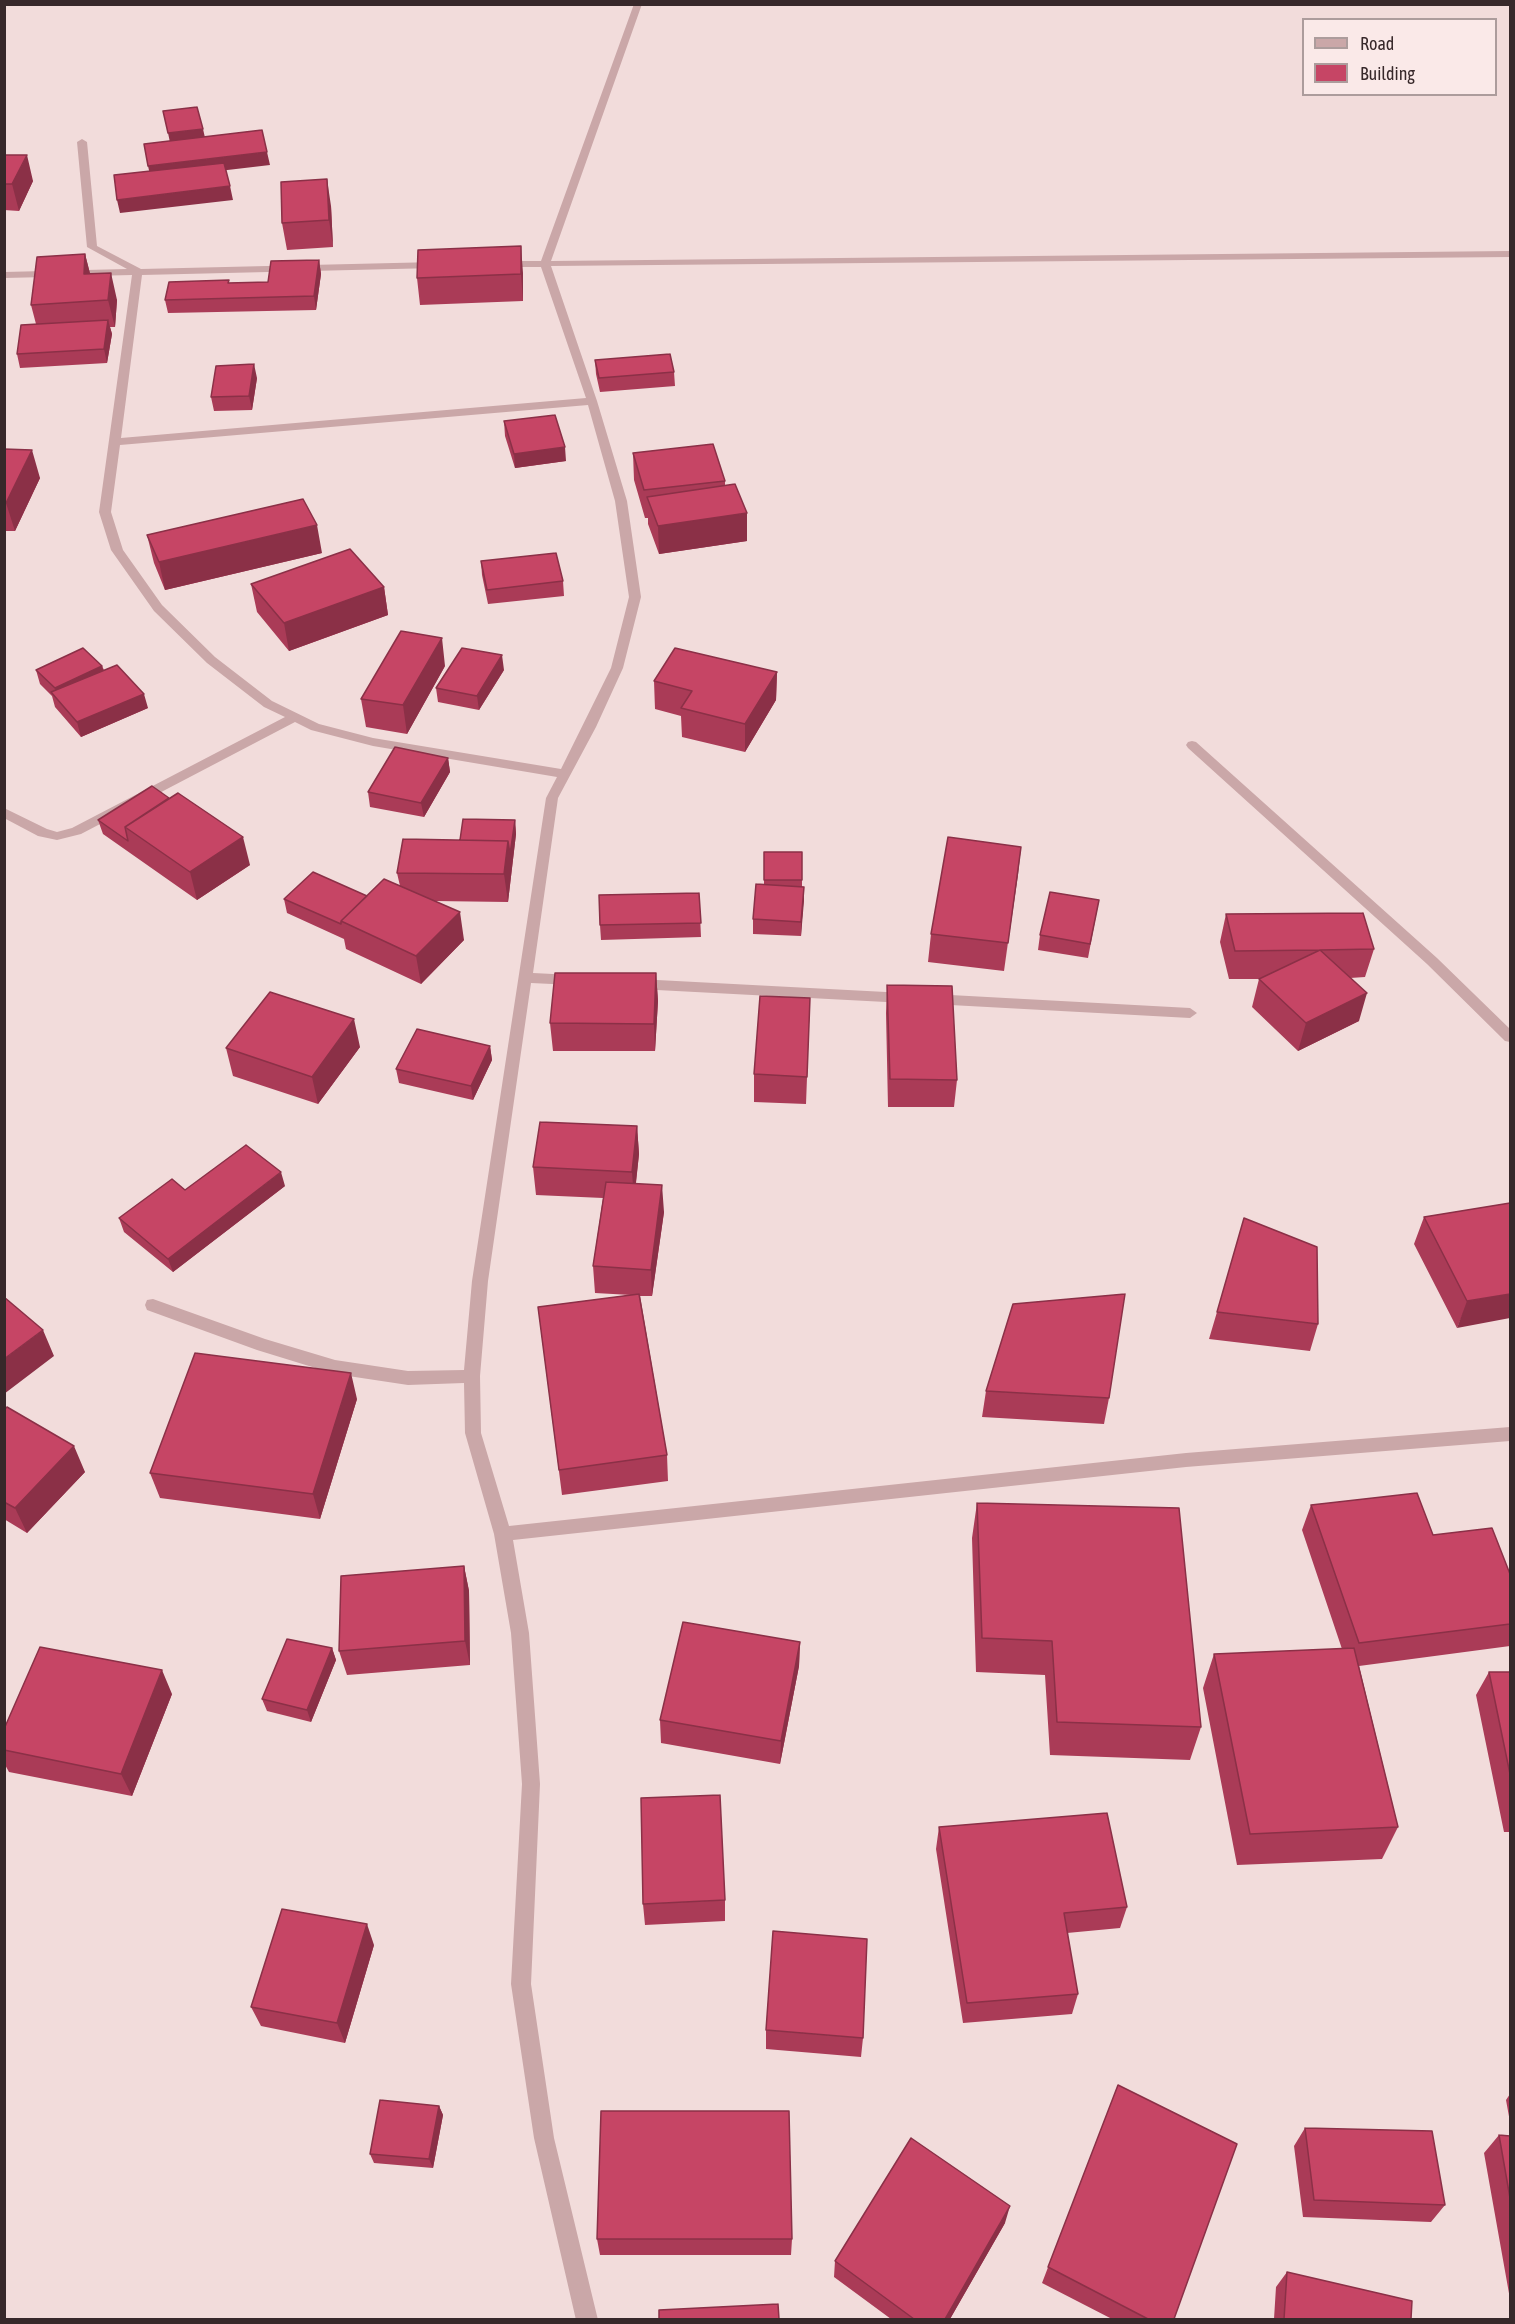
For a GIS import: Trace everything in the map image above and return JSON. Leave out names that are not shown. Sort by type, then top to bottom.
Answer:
[{"type":"street","points":[[587,2319],[544,2138],[521,1984],[531,1784],[520,1633],[504,1534],[474,1433],[472,1376],[480,1281],[552,798],[617,668],[635,597],[621,501],[592,400],[545,263],[638,4]]},
{"type":"street","points":[[82,142],[92,247],[138,271]]},
{"type":"street","points":[[485,264],[1510,254]]},
{"type":"street","points":[[4,275],[449,265]]},
{"type":"street","points":[[138,271],[105,512],[117,549],[158,608],[211,660],[268,704],[315,727],[374,742],[565,774]]},
{"type":"street","points":[[115,442],[592,400]]},
{"type":"street","points":[[4,812],[43,833],[57,836],[76,831],[295,717]]},
{"type":"street","points":[[1192,745],[1423,953],[1510,1037]]},
{"type":"street","points":[[525,978],[584,981]]},
{"type":"street","points":[[620,983],[1190,1013]]},
{"type":"street","points":[[153,1305],[263,1346],[335,1367],[408,1378],[472,1376]]},
{"type":"street","points":[[504,1534],[1186,1460],[1510,1434]]},
{"type":"building","points":[[197,107],[203,129],[168,133],[163,111]]},
{"type":"building","points":[[262,130],[267,152],[148,166],[144,144]]},
{"type":"building","points":[[4,155],[27,155],[12,184],[4,184]]},
{"type":"building","points":[[224,163],[230,186],[117,200],[114,175]]},
{"type":"building","points":[[327,179],[329,220],[282,223],[281,182]]},
{"type":"building","points":[[521,246],[521,274],[417,278],[418,250]]},
{"type":"building","points":[[85,254],[84,274],[111,273],[108,300],[31,305],[37,257]]},
{"type":"building","points":[[319,260],[314,296],[165,300],[169,282],[229,280],[228,283],[268,282],[271,261]]},
{"type":"building","points":[[108,320],[104,349],[17,354],[21,325]]},
{"type":"building","points":[[670,354],[674,372],[599,378],[595,360]]},
{"type":"building","points":[[254,364],[249,396],[211,397],[216,366]]},
{"type":"building","points":[[555,415],[565,447],[514,454],[504,421]]},
{"type":"building","points":[[713,444],[725,481],[644,490],[633,453]]},
{"type":"building","points":[[4,449],[32,450],[6,503],[4,503]]},
{"type":"building","points":[[735,484],[747,513],[658,526],[647,497]]},
{"type":"building","points":[[303,499],[317,525],[159,562],[147,535]]},
{"type":"building","points":[[350,549],[384,587],[284,623],[251,584]]},
{"type":"building","points":[[556,553],[563,581],[487,590],[481,561]]},
{"type":"building","points":[[401,631],[442,638],[403,705],[361,699]]},
{"type":"building","points":[[83,648],[102,666],[55,688],[36,670]]},
{"type":"building","points":[[462,648],[502,655],[477,696],[436,688]]},
{"type":"building","points":[[675,648],[777,672],[745,724],[681,708],[692,691],[654,681]]},
{"type":"building","points":[[117,665],[144,694],[77,722],[51,692]]},
{"type":"building","points":[[395,747],[448,758],[421,803],[368,792]]},
{"type":"building","points":[[152,786],[169,798],[125,827],[128,841],[98,820]]},
{"type":"building","points":[[178,793],[243,837],[190,872],[125,827]]},
{"type":"building","points":[[463,819],[515,820],[510,854],[508,841],[460,840]]},
{"type":"building","points":[[948,837],[1021,847],[1008,943],[931,934]]},
{"type":"building","points":[[403,839],[508,841],[504,874],[397,873]]},
{"type":"building","points":[[764,852],[802,852],[802,880],[764,880]]},
{"type":"building","points":[[313,872],[367,896],[341,921],[341,924],[284,899]]},
{"type":"building","points":[[384,879],[460,912],[416,956],[341,921]]},
{"type":"building","points":[[756,884],[804,887],[801,922],[753,919]]},
{"type":"building","points":[[1050,892],[1099,900],[1090,944],[1040,935]]},
{"type":"building","points":[[699,893],[701,923],[600,925],[599,895]]},
{"type":"building","points":[[1363,913],[1374,949],[1235,951],[1226,914]]},
{"type":"building","points":[[1320,950],[1367,993],[1306,1023],[1259,979]]},
{"type":"building","points":[[555,973],[656,973],[654,1024],[550,1023]]},
{"type":"building","points":[[887,985],[952,986],[957,1080],[890,1079]]},
{"type":"building","points":[[270,992],[354,1019],[312,1077],[226,1048]]},
{"type":"building","points":[[760,996],[810,998],[807,1077],[754,1074]]},
{"type":"building","points":[[417,1029],[490,1046],[471,1086],[396,1069]]},
{"type":"building","points":[[540,1122],[637,1126],[632,1172],[533,1167]]},
{"type":"building","points":[[246,1145],[281,1172],[168,1259],[119,1218],[172,1179],[185,1190]]},
{"type":"building","points":[[606,1182],[662,1185],[651,1270],[593,1266]]},
{"type":"building","points":[[1510,1203],[1510,1294],[1467,1301],[1424,1217]]},
{"type":"building","points":[[1244,1218],[1317,1247],[1318,1324],[1217,1312]]},
{"type":"building","points":[[639,1294],[667,1455],[559,1470],[538,1307]]},
{"type":"building","points":[[1125,1294],[1109,1398],[986,1391],[1013,1304]]},
{"type":"building","points":[[4,1297],[43,1330],[4,1359]]},
{"type":"building","points":[[195,1353],[351,1373],[313,1494],[150,1473]]},
{"type":"building","points":[[7,1407],[74,1446],[15,1508],[4,1502],[4,1410]]},
{"type":"building","points":[[1417,1493],[1433,1535],[1492,1528],[1510,1574],[1510,1624],[1359,1643],[1311,1505]]},
{"type":"building","points":[[977,1503],[1179,1508],[1201,1727],[1057,1722],[1052,1641],[982,1638]]},
{"type":"building","points":[[464,1566],[465,1641],[339,1651],[341,1576]]},
{"type":"building","points":[[683,1622],[800,1642],[781,1741],[660,1720]]},
{"type":"building","points":[[287,1639],[332,1648],[307,1710],[262,1699]]},
{"type":"building","points":[[40,1647],[162,1670],[121,1774],[4,1750],[4,1729]]},
{"type":"building","points":[[1354,1648],[1398,1827],[1250,1834],[1214,1654]]},
{"type":"building","points":[[1489,1672],[1510,1672],[1510,1774]]},
{"type":"building","points":[[720,1795],[725,1900],[643,1904],[641,1798]]},
{"type":"building","points":[[1107,1813],[1127,1907],[1064,1913],[1078,1994],[967,2003],[939,1827]]},
{"type":"building","points":[[282,1909],[367,1924],[337,2023],[251,2007]]},
{"type":"building","points":[[773,1931],[867,1939],[863,2038],[766,2030]]},
{"type":"building","points":[[1118,2085],[1237,2144],[1174,2319],[1148,2319],[1048,2267]]},
{"type":"building","points":[[380,2100],[439,2106],[429,2159],[370,2154]]},
{"type":"building","points":[[601,2111],[789,2111],[792,2239],[597,2239]]},
{"type":"building","points":[[1305,2128],[1432,2131],[1445,2205],[1314,2200]]},
{"type":"building","points":[[1499,2135],[1510,2136],[1510,2198]]},
{"type":"building","points":[[911,2138],[1010,2206],[945,2319],[914,2319],[835,2261]]},
{"type":"building","points":[[1287,2272],[1412,2301],[1411,2319],[1284,2319]]},
{"type":"building","points":[[778,2304],[779,2319],[659,2319],[659,2310]]}]
